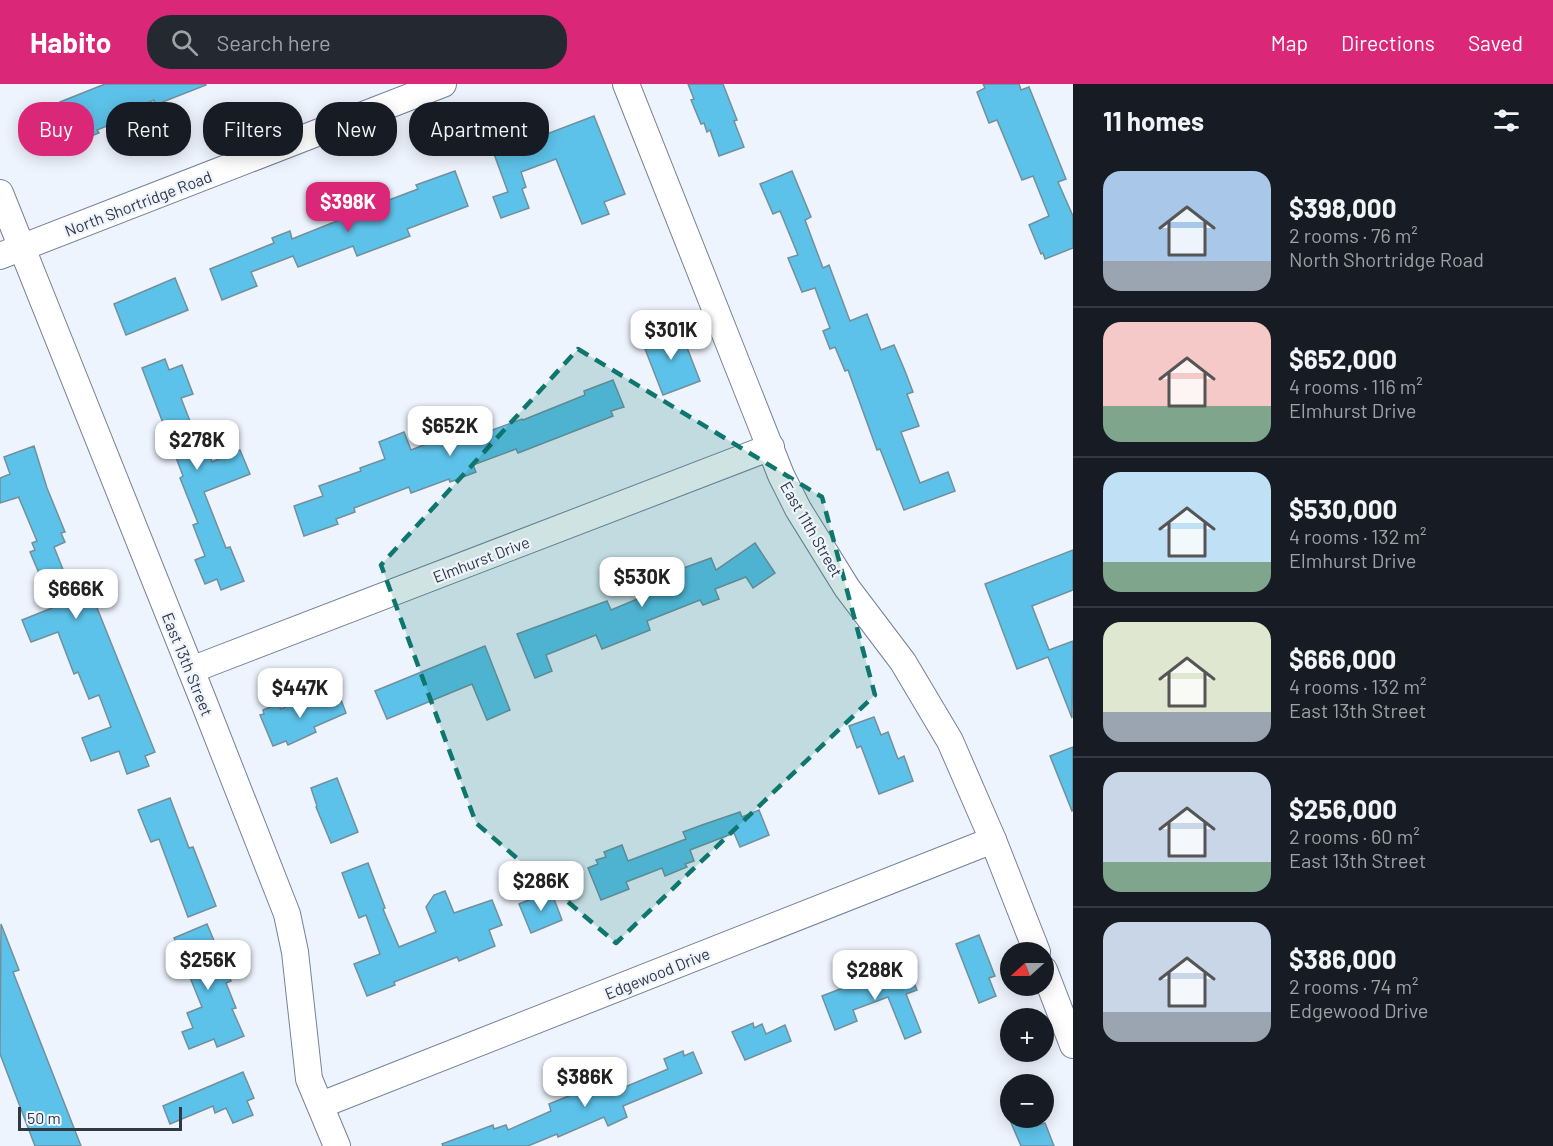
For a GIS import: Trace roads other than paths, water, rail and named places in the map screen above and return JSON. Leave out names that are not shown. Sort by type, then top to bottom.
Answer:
[{"type":"street","name":"North Shortridge Road","points":[[11,252],[443,84]]},
{"type":"street","name":"East 11th Street","points":[[626,84],[781,475],[847,588],[903,662],[950,741],[993,840],[1033,942]]},
{"type":"street","name":"East 13th Street","points":[[0,194],[11,252],[190,670],[286,914],[295,952],[309,1079],[337,1146]]},
{"type":"street","name":"Elmhurst Drive","points":[[190,670],[771,447]]},
{"type":"street","name":"Edgewood Drive","points":[[321,1105],[993,840]]},
{"type":"street","points":[[1054,996],[1073,1045]]}]
